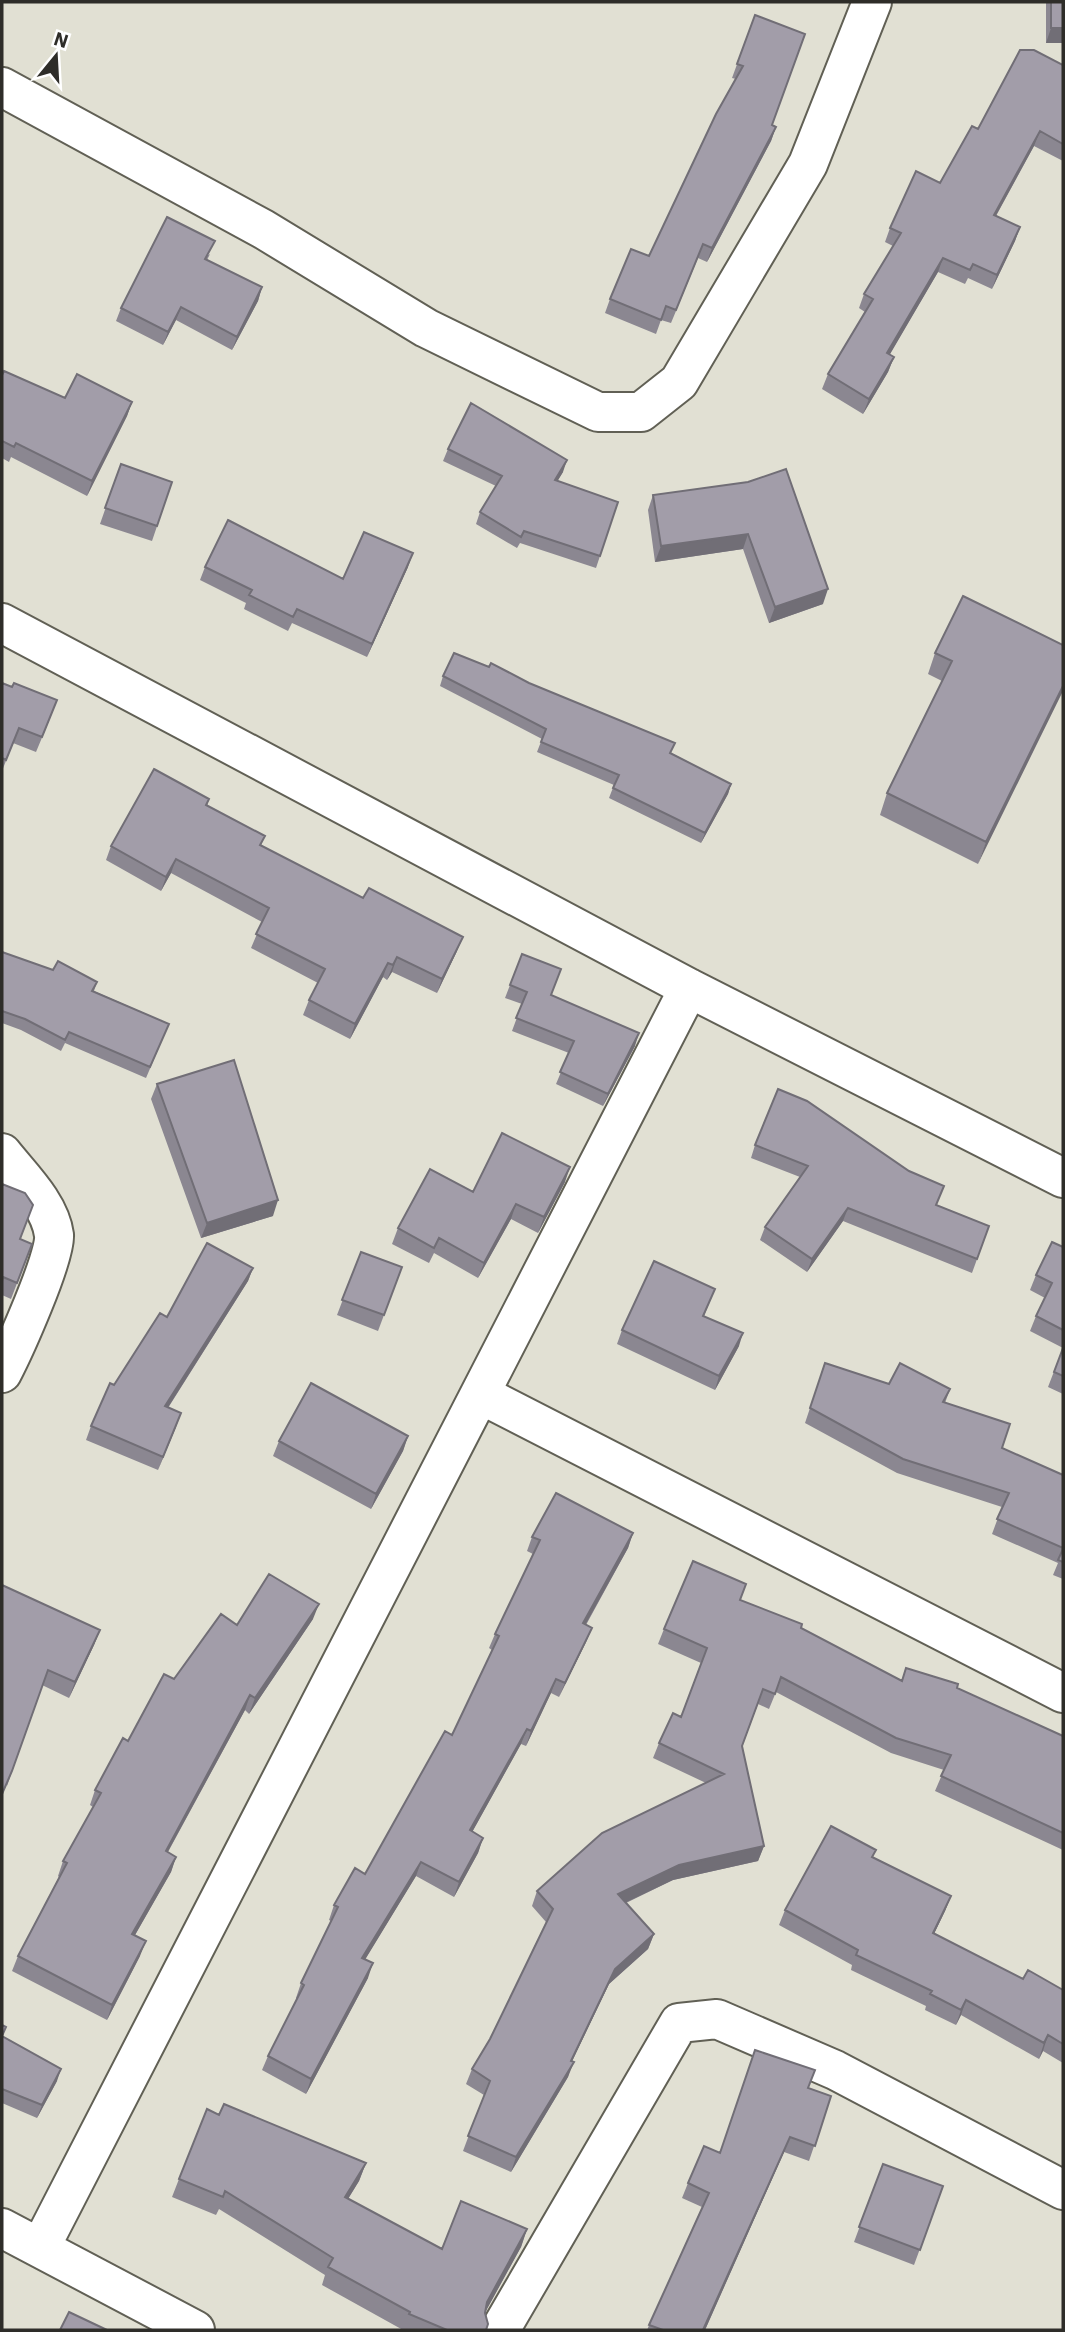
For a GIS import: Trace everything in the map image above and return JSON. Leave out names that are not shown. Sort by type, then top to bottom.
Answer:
[{"type":"street","points":[[2,87],[263,229],[426,328],[598,412],[641,412],[679,382],[808,164],[872,2]]},
{"type":"street","points":[[2,624],[689,988],[1063,1178]]},
{"type":"street","points":[[40,2248],[689,988]]},
{"type":"street","points":[[2,1153],[39,1200],[54,1236],[44,1274],[2,1373]]},
{"type":"street","points":[[480,1394],[1063,1693]]},
{"type":"street","points":[[500,2330],[679,2023],[717,2019],[835,2070],[1063,2190]]},
{"type":"street","points":[[2,2228],[195,2330]]},
{"type":"building","points":[[1051,2],[1063,2],[1063,28],[1051,28]]},
{"type":"building","points":[[755,15],[805,34],[772,125],[776,127],[712,248],[703,244],[676,310],[666,306],[661,320],[610,299],[631,249],[649,256],[716,114],[743,66],[737,64]]},
{"type":"building","points":[[1020,50],[1034,50],[1063,65],[1063,144],[1040,131],[994,215],[1020,227],[997,275],[973,264],[970,270],[943,258],[887,353],[894,357],[869,399],[828,374],[873,299],[864,294],[901,233],[890,228],[916,171],[940,183],[972,126],[978,129]]},
{"type":"building","points":[[167,217],[215,241],[205,259],[262,287],[237,337],[181,307],[168,332],[121,308]]},
{"type":"building","points":[[4,371],[65,398],[77,374],[132,402],[92,481],[16,443],[14,447],[2,441]]},
{"type":"building","points":[[471,403],[567,460],[555,480],[618,502],[600,556],[524,531],[521,537],[480,512],[502,476],[448,449]]},
{"type":"building","points":[[121,464],[172,482],[157,526],[105,508]]},
{"type":"building","points":[[786,469],[828,589],[775,607],[748,534],[661,546],[653,495],[748,482]]},
{"type":"building","points":[[228,520],[343,579],[364,532],[413,553],[372,644],[297,609],[293,617],[249,595],[252,590],[205,567]]},
{"type":"building","points":[[963,596],[1063,645],[1063,686],[986,842],[887,793],[952,661],[935,653]]},
{"type":"building","points":[[454,653],[489,667],[491,663],[529,683],[675,743],[670,753],[731,784],[705,833],[613,788],[619,775],[541,742],[546,729],[443,676]]},
{"type":"building","points":[[2,683],[12,687],[14,683],[57,700],[42,737],[19,728],[6,760],[2,758]]},
{"type":"building","points":[[154,769],[209,799],[206,805],[265,836],[260,845],[363,898],[369,888],[463,937],[442,979],[397,957],[393,965],[388,963],[355,1024],[309,1000],[325,969],[256,934],[269,908],[176,859],[166,877],[111,846]]},
{"type":"building","points":[[2,952],[53,970],[58,961],[97,982],[92,991],[169,1024],[150,1067],[69,1032],[65,1040],[25,1019],[2,1011]]},
{"type":"building","points":[[522,954],[561,969],[551,995],[639,1033],[608,1094],[560,1072],[574,1041],[516,1018],[527,992],[510,985]]},
{"type":"building","points":[[234,1060],[278,1200],[207,1223],[157,1084]]},
{"type":"building","points":[[778,1089],[807,1101],[909,1171],[944,1186],[936,1205],[989,1226],[977,1259],[848,1208],[812,1259],[765,1227],[808,1166],[755,1145]]},
{"type":"building","points":[[502,1133],[570,1167],[544,1217],[516,1204],[484,1263],[439,1238],[434,1248],[398,1228],[430,1169],[473,1192]]},
{"type":"building","points":[[2,1184],[25,1193],[33,1205],[20,1239],[32,1244],[17,1283],[3,1277],[2,1281]]},
{"type":"building","points":[[1052,1242],[1063,1247],[1063,1330],[1036,1316],[1052,1283],[1036,1275]]},
{"type":"building","points":[[207,1243],[253,1268],[165,1406],[181,1413],[163,1457],[91,1426],[110,1383],[114,1385],[160,1313],[167,1317]]},
{"type":"building","points":[[361,1252],[402,1267],[384,1315],[342,1300]]},
{"type":"building","points":[[654,1261],[715,1289],[703,1316],[743,1333],[719,1376],[622,1330]]},
{"type":"building","points":[[1063,1348],[1063,1376],[1054,1372]]},
{"type":"building","points":[[825,1363],[889,1384],[900,1363],[950,1389],[943,1402],[1010,1424],[1002,1448],[1063,1475],[1063,1548],[997,1519],[1009,1493],[903,1459],[810,1408]]},
{"type":"building","points":[[311,1383],[408,1436],[376,1494],[279,1441]]},
{"type":"building","points":[[556,1493],[633,1533],[583,1623],[592,1628],[565,1683],[556,1679],[531,1731],[527,1729],[470,1830],[483,1838],[459,1882],[421,1862],[362,1958],[373,1963],[311,2079],[268,2056],[304,1985],[301,1983],[338,1907],[334,1905],[355,1868],[365,1874],[445,1731],[452,1735],[499,1636],[495,1634],[540,1540],[532,1537]]},
{"type":"building","points":[[1063,1549],[1063,1562],[1058,1560]]},
{"type":"building","points":[[693,1561],[746,1584],[740,1600],[802,1624],[801,1628],[902,1681],[906,1668],[958,1684],[957,1688],[1063,1736],[1063,1833],[941,1776],[951,1755],[896,1738],[781,1677],[775,1694],[763,1689],[742,1746],[764,1846],[679,1865],[618,1894],[654,1934],[615,1969],[571,2061],[574,2062],[516,2157],[468,2136],[490,2081],[472,2069],[490,2039],[553,1909],[537,1891],[602,1833],[724,1774],[659,1743],[673,1713],[681,1717],[707,1648],[664,1629]]},
{"type":"building","points":[[269,1574],[319,1604],[255,1698],[250,1695],[166,1851],[176,1857],[132,1934],[146,1941],[112,2005],[18,1956],[67,1863],[63,1861],[101,1793],[95,1790],[123,1738],[128,1741],[164,1674],[174,1679],[221,1614],[237,1625]]},
{"type":"building","points":[[2,1585],[100,1630],[75,1682],[48,1670],[2,1794]]},
{"type":"building","points":[[831,1826],[876,1850],[872,1857],[951,1896],[933,1933],[1023,1979],[1028,1970],[1063,1990],[1063,2044],[1048,2035],[1044,2043],[966,2000],[961,2010],[930,1994],[932,1991],[856,1955],[858,1950],[785,1910]]},
{"type":"building","points":[[2,2036],[61,2069],[42,2105],[2,2089]]},
{"type":"building","points":[[755,2050],[815,2070],[808,2088],[831,2096],[815,2146],[790,2137],[703,2330],[663,2330],[649,2325],[709,2193],[688,2183],[704,2146],[720,2153]]},
{"type":"building","points":[[224,2104],[366,2163],[345,2197],[442,2249],[461,2201],[527,2229],[487,2302],[486,2330],[447,2330],[409,2314],[410,2312],[328,2267],[333,2258],[225,2191],[223,2197],[179,2179],[207,2109],[219,2115]]},
{"type":"building","points":[[883,2164],[943,2186],[920,2250],[859,2227]]},
{"type":"building","points":[[69,2312],[107,2330],[60,2330]]}]
